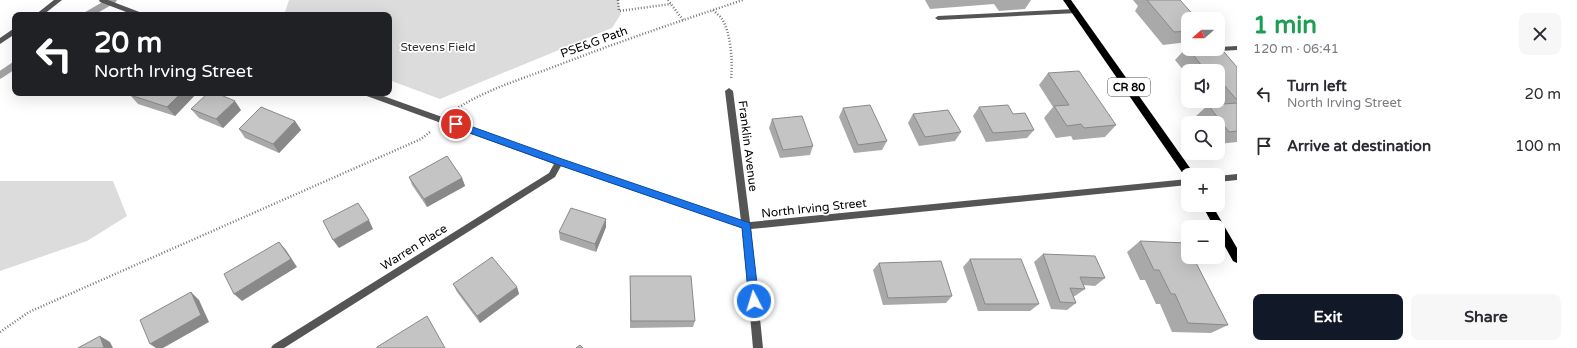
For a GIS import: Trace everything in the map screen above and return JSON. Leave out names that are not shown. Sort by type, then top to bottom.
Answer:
[{"type":"main road","name":"CR 80","points":[[1067,0],[1185,168]]},
{"type":"main road","points":[[1211,212],[1237,258]]},
{"type":"street","points":[[42,12],[59,0]]},
{"type":"street","points":[[102,0],[131,12]]},
{"type":"street","points":[[938,18],[1075,11]]},
{"type":"street","points":[[0,42],[12,33]]},
{"type":"street","points":[[1225,49],[1237,48]]},
{"type":"street","name":"Franklin Avenue","points":[[729,91],[746,226],[758,348]]},
{"type":"street","name":"North Irving Street","points":[[375,96],[559,162],[746,226],[760,226],[1181,183]]},
{"type":"street","name":"Warren Place","points":[[276,348],[552,175],[559,162]]},
{"type":"street","points":[[1225,178],[1237,177]]},
{"type":"path","points":[[618,0],[619,11],[671,4]]},
{"type":"path","points":[[668,0],[683,20]]},
{"type":"path","name":"PSE&G Path","points":[[456,109],[468,100],[492,90],[626,39],[743,0]]},
{"type":"path","points":[[713,10],[722,19],[730,46],[733,73],[729,91]]},
{"type":"path","points":[[0,332],[29,312],[421,139],[430,132]]},
{"type":"green space","name":"Stevens Field","points":[[289,0],[618,0],[621,14],[612,28],[440,99],[392,81],[392,12],[285,12]]},
{"type":"green space","points":[[0,181],[113,181],[127,216],[87,241],[0,271]]},
{"type":"building","points":[[1147,0],[1180,0],[1191,12],[1181,12],[1181,32],[1174,32]]},
{"type":"building","points":[[1225,53],[1237,67],[1237,100],[1225,86],[1225,64],[1201,64],[1194,56],[1225,56]]},
{"type":"building","points":[[1079,71],[1116,125],[1084,128],[1081,124],[1067,126],[1054,106],[1069,105],[1048,73]]},
{"type":"building","points":[[133,96],[178,96],[167,107]]},
{"type":"building","points":[[205,96],[223,96],[235,101],[216,119],[191,109]]},
{"type":"building","points":[[1237,103],[1237,131],[1229,132],[1225,127],[1225,116],[1217,116],[1210,108],[1225,108],[1225,104]]},
{"type":"building","points":[[870,105],[887,141],[858,145],[843,108]]},
{"type":"building","points":[[1008,105],[1013,114],[1025,113],[1034,130],[993,133],[979,107]]},
{"type":"building","points":[[261,107],[295,121],[273,144],[239,129]]},
{"type":"building","points":[[948,110],[961,132],[925,137],[913,114]]},
{"type":"building","points":[[802,116],[813,146],[783,150],[772,119]]},
{"type":"building","points":[[447,156],[462,178],[424,199],[409,177]]},
{"type":"building","points":[[358,203],[369,220],[333,240],[323,221]]},
{"type":"building","points":[[571,208],[606,219],[595,244],[559,232]]},
{"type":"building","points":[[1140,241],[1181,243],[1181,264],[1197,264],[1228,325],[1188,323],[1175,294],[1171,294],[1159,270],[1154,270]]},
{"type":"building","points":[[279,242],[291,259],[234,294],[224,274]]},
{"type":"building","points":[[1043,254],[1095,256],[1105,278],[1080,277],[1085,289],[1070,288],[1076,303],[1060,302]]},
{"type":"building","points":[[492,257],[517,287],[477,316],[453,284]]},
{"type":"building","points":[[970,259],[1021,259],[1039,304],[985,304]]},
{"type":"building","points":[[941,261],[952,296],[888,298],[879,263]]},
{"type":"building","points":[[630,276],[691,276],[695,321],[631,321]]},
{"type":"building","points":[[191,292],[201,315],[150,344],[140,320]]},
{"type":"building","points":[[427,316],[445,348],[377,348],[377,347]]},
{"type":"building","points":[[100,336],[104,348],[78,348]]},
{"type":"building","points":[[580,345],[583,348],[576,348]]},
{"type":"waterway","points":[[92,12],[113,0]]},
{"type":"waterway","points":[[0,75],[12,67]]},
{"type":"route","points":[[456,124],[559,162],[746,226],[754,301]]}]
